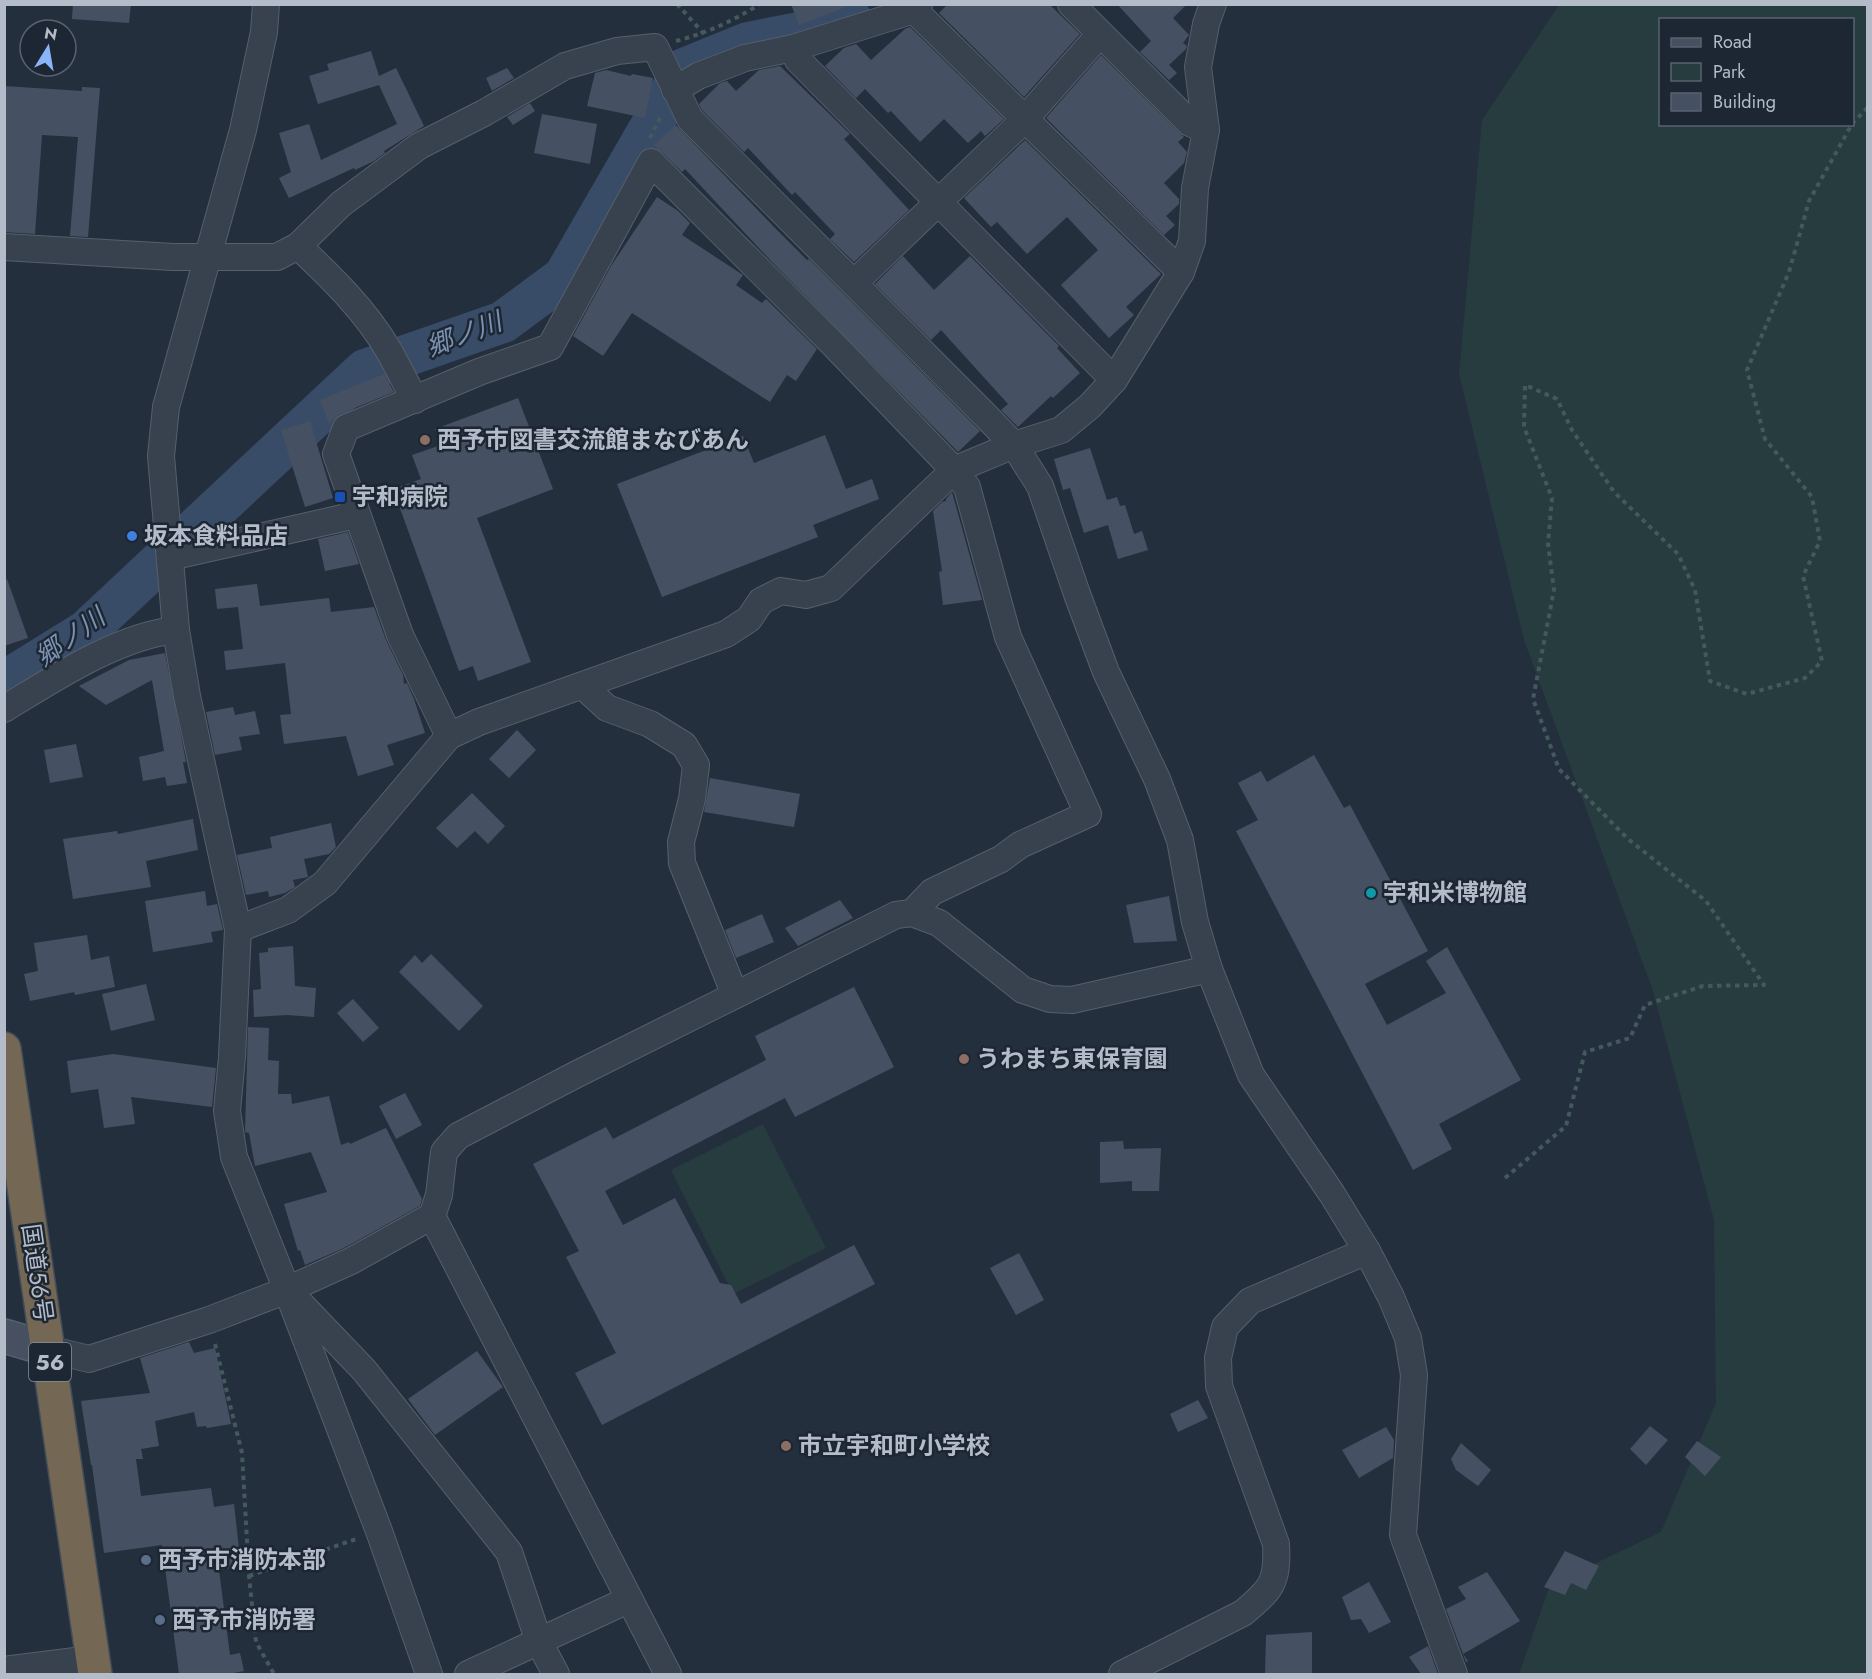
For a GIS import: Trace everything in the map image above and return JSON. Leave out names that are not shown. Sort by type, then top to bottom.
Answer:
[{"type":"highway","name":"国道56号","points":[[4,1049],[93,1667]]},
{"type":"main road","points":[[4,1336],[48,1349]]},
{"type":"street","points":[[266,4],[264,32],[243,130],[165,407],[161,456],[176,630],[187,696],[238,929],[227,1111],[234,1157],[379,1531],[422,1672]]},
{"type":"street","points":[[1071,4],[1190,123],[1206,130]]},
{"type":"street","points":[[238,929],[288,910],[324,883],[449,736],[479,722],[726,634],[749,619],[761,601],[782,591],[806,595],[831,588],[954,470],[1014,445],[1060,430],[1090,406],[1114,380],[1181,272],[1192,241],[1195,188],[1206,130],[1198,67],[1206,24],[1213,4]]},
{"type":"street","points":[[675,90],[698,76],[745,58],[793,48],[917,7],[1025,119],[1181,272]]},
{"type":"street","points":[[854,283],[1025,119],[1100,34]]},
{"type":"street","points":[[4,247],[173,257],[277,257],[298,246],[341,204],[419,146],[484,113],[565,66],[617,51],[655,47],[690,119],[1014,445],[1040,486],[1106,672],[1157,779],[1180,840],[1195,922],[1209,969],[1251,1075],[1332,1194],[1367,1251],[1391,1297],[1408,1338],[1414,1375],[1403,1535],[1454,1674]]},
{"type":"street","points":[[793,48],[798,60],[1114,380]]},
{"type":"street","points":[[449,736],[400,635],[336,454],[346,428],[479,372],[550,347],[651,162],[833,344],[954,470],[967,487],[1008,637],[1088,814],[1020,845],[1001,859],[932,892],[912,913]]},
{"type":"street","points":[[298,246],[331,277],[362,314],[388,350],[415,400]]},
{"type":"street","points":[[170,556],[356,514]]},
{"type":"street","points":[[4,709],[110,649],[154,632],[176,630]]},
{"type":"street","points":[[583,686],[607,708],[650,724],[684,745],[696,765],[692,799],[681,842],[682,862],[735,995]]},
{"type":"street","points":[[48,1349],[89,1359],[209,1320],[287,1290],[351,1261],[432,1216],[439,1195],[444,1152],[458,1136],[897,915],[912,913],[939,924],[1023,990],[1050,999],[1072,1000],[1209,969]]},
{"type":"street","points":[[432,1216],[668,1674]]},
{"type":"street","points":[[1122,1674],[1243,1613],[1273,1584],[1277,1565],[1276,1544],[1219,1386],[1218,1358],[1225,1327],[1250,1301],[1367,1251]]},
{"type":"street","points":[[287,1290],[364,1370],[508,1552],[539,1642],[556,1674]]},
{"type":"street","points":[[468,1674],[628,1600]]},
{"type":"street","points":[[4,1670],[93,1667]]},
{"type":"path","points":[[677,4],[704,34],[760,4]]},
{"type":"path","points":[[651,162],[648,142],[675,90]]},
{"type":"path","points":[[1854,122],[1868,107]]},
{"type":"path","points":[[1505,1178],[1566,1126],[1585,1052],[1630,1038],[1645,1005],[1703,986],[1764,985],[1706,901],[1628,839],[1559,770],[1533,699],[1554,590],[1548,544],[1552,498],[1524,427],[1525,385],[1557,399],[1572,429],[1614,492],[1678,554],[1695,590],[1710,681],[1747,694],[1805,678],[1822,661],[1803,576],[1820,541],[1812,497],[1765,439],[1747,370],[1789,272],[1809,201],[1851,126]]},
{"type":"path","points":[[209,1320],[242,1454],[249,1576],[256,1642],[274,1674]]},
{"type":"path","points":[[249,1576],[379,1531]]},
{"type":"green space","points":[[1559,5],[1867,5],[1867,1674],[1519,1674],[1550,1585],[1661,1532],[1716,1403],[1714,1220],[1652,988],[1524,640],[1459,374],[1482,120]]},
{"type":"green space","points":[[763,1124],[826,1248],[733,1294],[671,1170]]},
{"type":"building","points":[[73,4],[131,4],[129,23],[72,18]]},
{"type":"building","points":[[791,4],[849,4],[849,6],[799,25]]},
{"type":"building","points":[[948,4],[1049,4],[1080,34],[1024,97],[939,13]]},
{"type":"building","points":[[1117,4],[1187,4],[1173,18],[1189,35],[1183,43],[1187,46],[1186,49],[1169,65],[1177,73],[1169,80],[1140,52],[1151,41]]},
{"type":"building","points":[[910,27],[1004,119],[985,136],[981,131],[968,143],[944,119],[920,142],[891,111],[888,113],[865,89],[856,98],[825,66],[844,48],[856,44],[871,60]]},
{"type":"building","points":[[371,51],[379,76],[396,68],[424,126],[384,151],[385,153],[374,161],[289,198],[279,178],[291,172],[279,133],[309,124],[321,160],[397,124],[379,85],[318,104],[309,76],[329,70],[327,64]]},
{"type":"building","points":[[1101,55],[1184,137],[1178,142],[1187,152],[1184,163],[1164,183],[1179,199],[1179,204],[1166,216],[1175,225],[1164,235],[1046,118]]},
{"type":"building","points":[[780,66],[850,134],[844,139],[909,210],[854,262],[830,239],[835,234],[795,192],[792,195],[748,148],[744,152],[702,110],[699,104],[720,83],[727,81],[736,91],[759,70]]},
{"type":"building","points":[[507,68],[514,78],[492,91],[486,78]]},
{"type":"building","points":[[606,70],[653,78],[645,118],[587,106],[595,73]]},
{"type":"building","points":[[4,86],[82,91],[82,87],[100,88],[88,237],[70,236],[78,137],[42,135],[35,234],[4,232]]},
{"type":"building","points":[[530,103],[535,111],[513,125],[507,117]]},
{"type":"building","points":[[542,114],[597,124],[590,164],[534,153]]},
{"type":"building","points":[[676,125],[774,227],[807,260],[809,259],[980,431],[958,452],[771,261],[685,169],[682,172],[654,145]]},
{"type":"building","points":[[1025,140],[1161,274],[1126,307],[1134,315],[1109,338],[1061,285],[1098,250],[1067,217],[1027,254],[997,222],[991,227],[964,198]]},
{"type":"building","points":[[657,197],[678,211],[690,223],[682,235],[743,275],[736,285],[762,303],[766,299],[817,349],[796,381],[787,375],[770,402],[632,313],[603,356],[573,336],[611,266]]},
{"type":"building","points":[[903,256],[934,290],[970,256],[1059,346],[1057,348],[1080,373],[1018,427],[1001,410],[1008,404],[941,330],[931,340],[875,284]]},
{"type":"building","points":[[384,374],[394,392],[340,414],[329,423],[320,400]]},
{"type":"building","points":[[518,398],[553,489],[477,518],[531,662],[478,681],[473,666],[459,671],[393,489],[421,479],[412,455],[441,445],[435,429]]},
{"type":"building","points":[[310,421],[333,498],[305,507],[281,430]]},
{"type":"building","points":[[825,435],[846,489],[872,479],[879,499],[813,525],[818,537],[662,597],[617,484],[743,436],[754,463]]},
{"type":"building","points":[[1090,448],[1107,500],[1117,497],[1120,506],[1125,505],[1134,534],[1142,531],[1148,550],[1118,559],[1108,525],[1084,533],[1070,488],[1063,490],[1054,459]]},
{"type":"building","points":[[952,492],[982,600],[943,605],[939,572],[942,571],[933,511],[946,501]]},
{"type":"building","points":[[348,532],[359,564],[325,571],[318,539]]},
{"type":"building","points":[[7,579],[28,638],[4,646],[4,580]]},
{"type":"building","points":[[257,584],[260,606],[329,598],[331,612],[374,607],[386,640],[403,675],[404,684],[407,683],[414,699],[425,733],[387,745],[394,765],[358,776],[346,736],[284,744],[280,715],[291,714],[285,663],[226,670],[224,651],[243,649],[238,607],[217,609],[215,589]]},
{"type":"building","points":[[165,653],[186,762],[183,762],[187,783],[167,786],[165,777],[143,781],[139,757],[164,751],[152,680],[106,705],[79,686],[129,660]]},
{"type":"building","points":[[233,707],[235,715],[255,711],[260,734],[239,737],[242,750],[215,755],[206,712]]},
{"type":"building","points":[[517,730],[536,750],[509,778],[489,759]]},
{"type":"building","points":[[76,744],[83,777],[50,783],[44,750]]},
{"type":"building","points":[[1314,755],[1344,808],[1350,805],[1428,951],[1365,984],[1387,1025],[1446,993],[1426,961],[1447,947],[1521,1080],[1439,1124],[1452,1149],[1413,1170],[1236,831],[1258,820],[1238,783],[1261,771],[1267,782]]},
{"type":"building","points":[[710,778],[800,794],[794,827],[704,812]]},
{"type":"building","points":[[472,793],[505,826],[488,844],[475,831],[457,848],[436,828]]},
{"type":"building","points":[[193,819],[198,850],[146,861],[151,887],[73,899],[63,839],[117,831],[118,834]]},
{"type":"building","points":[[331,823],[336,847],[329,854],[304,859],[308,877],[293,880],[295,887],[285,893],[269,897],[268,891],[246,895],[237,855],[272,848],[270,837]]},
{"type":"building","points":[[205,891],[207,906],[217,904],[223,930],[211,932],[213,942],[153,952],[145,901]]},
{"type":"building","points":[[1169,896],[1177,941],[1134,943],[1126,905]]},
{"type":"building","points":[[840,900],[853,918],[798,946],[785,928]]},
{"type":"building","points":[[762,914],[774,942],[736,958],[725,930]]},
{"type":"building","points":[[87,935],[91,960],[109,956],[115,987],[30,1001],[24,974],[38,971],[34,943]]},
{"type":"building","points":[[293,946],[295,986],[316,988],[314,1017],[287,1015],[254,1017],[253,990],[261,989],[259,953],[268,952],[268,948]]},
{"type":"building","points":[[431,954],[483,1006],[459,1031],[399,972],[415,955],[422,963]]},
{"type":"building","points":[[146,984],[155,1020],[111,1031],[102,994]]},
{"type":"building","points":[[854,987],[894,1067],[795,1117],[785,1098],[605,1191],[623,1225],[675,1198],[720,1283],[731,1285],[741,1304],[854,1245],[875,1284],[602,1425],[575,1373],[616,1353],[566,1257],[579,1251],[533,1164],[606,1127],[613,1139],[766,1060],[755,1036]]},
{"type":"building","points":[[353,999],[379,1028],[363,1042],[337,1013]]},
{"type":"building","points":[[248,1027],[269,1028],[268,1060],[279,1061],[278,1094],[291,1094],[292,1104],[329,1096],[341,1145],[349,1142],[350,1144],[386,1128],[422,1199],[420,1206],[344,1248],[305,1265],[300,1250],[298,1251],[284,1204],[327,1192],[311,1152],[255,1166],[249,1133],[245,1132]]},
{"type":"building","points":[[113,1054],[216,1068],[212,1107],[131,1097],[135,1124],[104,1128],[98,1089],[71,1093],[67,1061]]},
{"type":"building","points":[[405,1093],[422,1125],[396,1139],[379,1106]]},
{"type":"building","points":[[1123,1141],[1124,1149],[1161,1148],[1159,1191],[1132,1191],[1132,1181],[1100,1183],[1100,1142]]},
{"type":"building","points":[[1019,1253],[1044,1300],[1016,1315],[990,1268]]},
{"type":"building","points":[[189,1342],[194,1353],[215,1348],[231,1424],[207,1428],[206,1426],[197,1427],[194,1412],[155,1421],[159,1446],[141,1449],[143,1459],[136,1459],[141,1496],[211,1488],[214,1507],[234,1504],[241,1567],[219,1570],[230,1655],[240,1653],[244,1671],[228,1674],[179,1674],[162,1545],[104,1553],[81,1401],[150,1393],[140,1358]]},
{"type":"building","points":[[477,1351],[503,1387],[435,1435],[408,1399]]},
{"type":"building","points":[[1198,1400],[1208,1418],[1178,1432],[1170,1414]]},
{"type":"building","points":[[1650,1426],[1668,1440],[1646,1465],[1630,1449]]},
{"type":"building","points":[[1386,1427],[1394,1440],[1393,1458],[1359,1478],[1342,1450]]},
{"type":"building","points":[[1697,1441],[1721,1457],[1705,1476],[1685,1457]]},
{"type":"building","points":[[1461,1443],[1491,1470],[1478,1486],[1456,1470],[1451,1459]]},
{"type":"building","points":[[1565,1551],[1599,1566],[1586,1590],[1571,1583],[1565,1595],[1544,1587]]},
{"type":"building","points":[[1487,1572],[1520,1621],[1463,1654],[1468,1661],[1466,1662],[1446,1609],[1466,1599],[1458,1587]]},
{"type":"building","points":[[1369,1582],[1391,1622],[1369,1633],[1361,1619],[1351,1620],[1342,1597]]},
{"type":"building","points":[[1312,1632],[1312,1673],[1265,1674],[1266,1635]]},
{"type":"building","points":[[1428,1646],[1438,1674],[1421,1674],[1409,1657]]},
{"type":"waterway","name":"郷ノ川","points":[[4,682],[86,631],[365,370],[503,322],[564,277],[684,69],[748,43],[809,31],[851,19]]},
{"type":"place","name":"西予市図書交流館まなびあん","points":[[425,440]]},
{"type":"place","name":"宇和病院","points":[[340,497]]},
{"type":"place","name":"坂本食料品店","points":[[132,536]]},
{"type":"place","name":"宇和米博物館","points":[[1371,893]]},
{"type":"place","name":"うわまち東保育園","points":[[964,1059]]},
{"type":"place","name":"市立宇和町小学校","points":[[786,1446]]},
{"type":"place","name":"西予市消防本部","points":[[146,1560]]},
{"type":"place","name":"西予市消防署","points":[[160,1620]]}]
